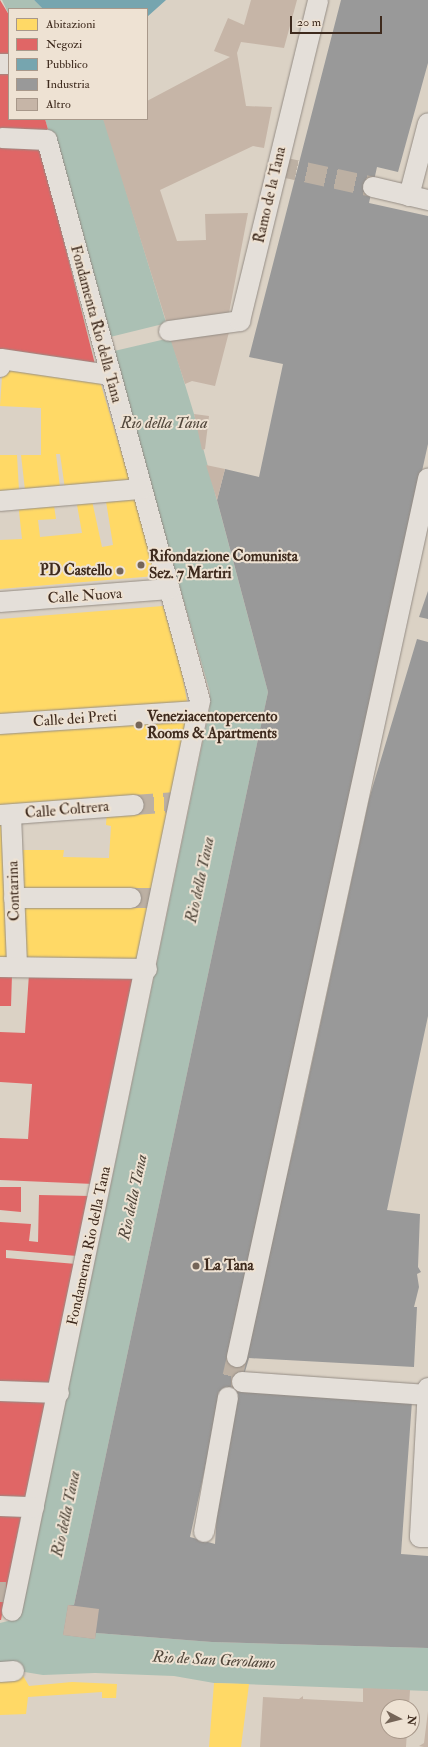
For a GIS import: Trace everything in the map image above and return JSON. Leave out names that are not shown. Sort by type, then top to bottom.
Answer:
[{"type":"street","name":"Ramo de la Tana","points":[[168,331],[240,321],[318,0]]},
{"type":"street","points":[[373,186],[419,198],[428,123]]},
{"type":"street","name":"Fondamenta Rio della Tana","points":[[11,138],[47,140],[109,375],[137,490],[170,589],[200,701],[157,898],[147,969],[59,1393],[12,1599]]},
{"type":"street","points":[[0,367],[1,359],[109,375]]},
{"type":"street","points":[[237,1357],[428,478]]},
{"type":"street","points":[[0,501],[137,490]]},
{"type":"street","name":"Calle Nuova","points":[[0,602],[170,589]]},
{"type":"street","name":"Calle dei Preti","points":[[0,724],[198,711]]},
{"type":"street","name":"Calle Coltrera","points":[[6,815],[134,805]]},
{"type":"street","name":"Contarina","points":[[6,815],[14,898],[9,967]]},
{"type":"street","points":[[14,898],[131,898]]},
{"type":"street","points":[[9,967],[147,969]]},
{"type":"street","points":[[242,1382],[428,1395]]},
{"type":"street","points":[[428,1388],[420,1537],[428,1537]]},
{"type":"street","points":[[0,1391],[59,1393]]},
{"type":"street","points":[[204,1532],[228,1396]]},
{"type":"street","points":[[0,1506],[34,1507]]},
{"type":"water","points":[[2,0],[34,0],[42,8],[8,8],[8,13]]},
{"type":"water","name":"Rio della Tana","points":[[45,120],[104,120],[105,122],[194,414],[268,692],[74,1605],[68,1605],[63,1635],[95,1639],[96,1633],[212,1642],[428,1648],[428,1691],[214,1683],[174,1676],[95,1673],[43,1675],[0,1668],[0,1623],[16,1619],[23,1608],[210,707],[210,692]]},
{"type":"pier","points":[[167,323],[170,338],[110,352],[106,338]]},
{"type":"building: Abitazioni","points":[[3,362],[98,375],[132,487],[66,496],[60,454],[56,454],[61,495],[26,499],[21,455],[41,455],[41,408],[0,406]]},
{"type":"building: Abitazioni","points":[[0,455],[17,455],[19,491],[0,492]]},
{"type":"building: Abitazioni","points":[[134,492],[155,576],[0,589],[0,540],[22,539],[18,502],[53,499],[56,519],[38,520],[40,537],[82,533],[76,499],[91,496],[102,547],[113,545],[105,495]]},
{"type":"building: Abitazioni","points":[[163,606],[181,667],[188,707],[0,718],[0,619]]},
{"type":"building: Abitazioni","points":[[188,717],[138,961],[24,959],[20,850],[64,850],[63,857],[109,858],[111,826],[106,825],[107,810],[0,809],[0,730]]},
{"type":"building: Abitazioni","points":[[0,822],[5,822],[11,959],[0,959]]},
{"type":"building: Abitazioni","points":[[22,1674],[29,1686],[72,1682],[117,1684],[116,1698],[102,1698],[102,1692],[28,1697],[26,1714],[0,1715],[0,1679]]},
{"type":"building: Abitazioni","points":[[214,1683],[249,1684],[241,1747],[209,1747]]},
{"type":"building: Negozi","points":[[0,0],[8,13],[8,120],[45,120],[56,157],[47,174],[97,372],[0,355]]},
{"type":"building: Negozi","points":[[0,974],[12,974],[11,1006],[0,1006]]},
{"type":"building: Negozi","points":[[29,974],[133,977],[94,1184],[0,1180],[0,1138],[28,1139],[32,1084],[0,1082],[0,1032],[25,1033]]},
{"type":"building: Negozi","points":[[0,1187],[21,1187],[21,1212],[0,1210]]},
{"type":"building: Negozi","points":[[39,1195],[91,1196],[77,1256],[6,1250],[6,1258],[76,1264],[51,1389],[0,1388],[0,1222],[31,1224],[29,1241],[38,1242]]},
{"type":"building: Negozi","points":[[0,1395],[49,1397],[24,1505],[0,1503]]},
{"type":"building: Negozi","points":[[0,1510],[22,1511],[1,1620],[0,1620]]},
{"type":"building: Pubblico","points":[[34,0],[166,0],[148,16],[148,8],[42,8]]},
{"type":"building: Industria","points":[[341,0],[428,0],[428,63],[398,172],[377,167],[369,203],[428,216],[428,444],[227,1356],[243,1358],[295,1141],[369,799],[417,639],[428,642],[428,1016],[387,1210],[420,1214],[418,1267],[421,1272],[417,1274],[419,1287],[414,1307],[417,1307],[414,1367],[249,1358],[242,1382],[412,1401],[401,1554],[428,1556],[428,1648],[212,1642],[96,1633],[95,1639],[63,1635],[68,1605],[74,1605],[268,692],[217,500],[225,469],[259,477],[283,364],[249,357]],"holes":[[[221,1395],[220,1462],[215,1544],[190,1537]]]},
{"type":"building: Industria","points":[[428,591],[428,619],[419,617]]},
{"type":"building: Altro","points":[[251,0],[297,0],[284,48],[241,42],[237,53],[246,106],[272,107],[264,148],[253,146],[160,190],[177,241],[206,240],[205,214],[248,213],[229,313],[166,321],[103,120],[148,120],[148,100],[230,57],[214,51],[228,18],[244,25]]},
{"type":"building: Altro","points":[[229,332],[215,386],[192,381],[185,384],[170,338]]},
{"type":"building: Altro","points":[[194,414],[209,416],[205,449],[202,450]]},
{"type":"building: Altro","points":[[206,465],[225,469],[217,500]]},
{"type":"building: Altro","points":[[68,1605],[99,1609],[95,1639],[63,1635]]},
{"type":"building: Altro","points":[[363,1688],[410,1690],[409,1699],[380,1699],[380,1739],[406,1739],[406,1747],[260,1747],[263,1697],[299,1699],[303,1696],[303,1699],[363,1702]]},
{"type":"building: Altro","points":[[428,1711],[428,1747],[424,1747],[419,1746],[424,1743]]},
{"type":"tunnel","points":[[277,166],[373,187]]},
{"type":"tunnel","points":[[134,805],[173,802]]},
{"type":"tunnel","points":[[131,898],[152,898]]},
{"type":"tunnel","points":[[237,1357],[231,1382],[242,1382]]},
{"type":"tunnel","points":[[0,1592],[6,1592]]},
{"type":"place","name":"Rifondazione Comunista Sez. 7 Martiri","points":[[141,565]]},
{"type":"place","name":"PD Castello","points":[[120,571]]},
{"type":"place","name":"Veneziacentopercento Rooms & Apartments","points":[[139,725]]},
{"type":"place","name":"La Tana","points":[[196,1266]]},
{"type":"water label","name":"Rio de San Gerolamo","points":[[214,1660]]}]
